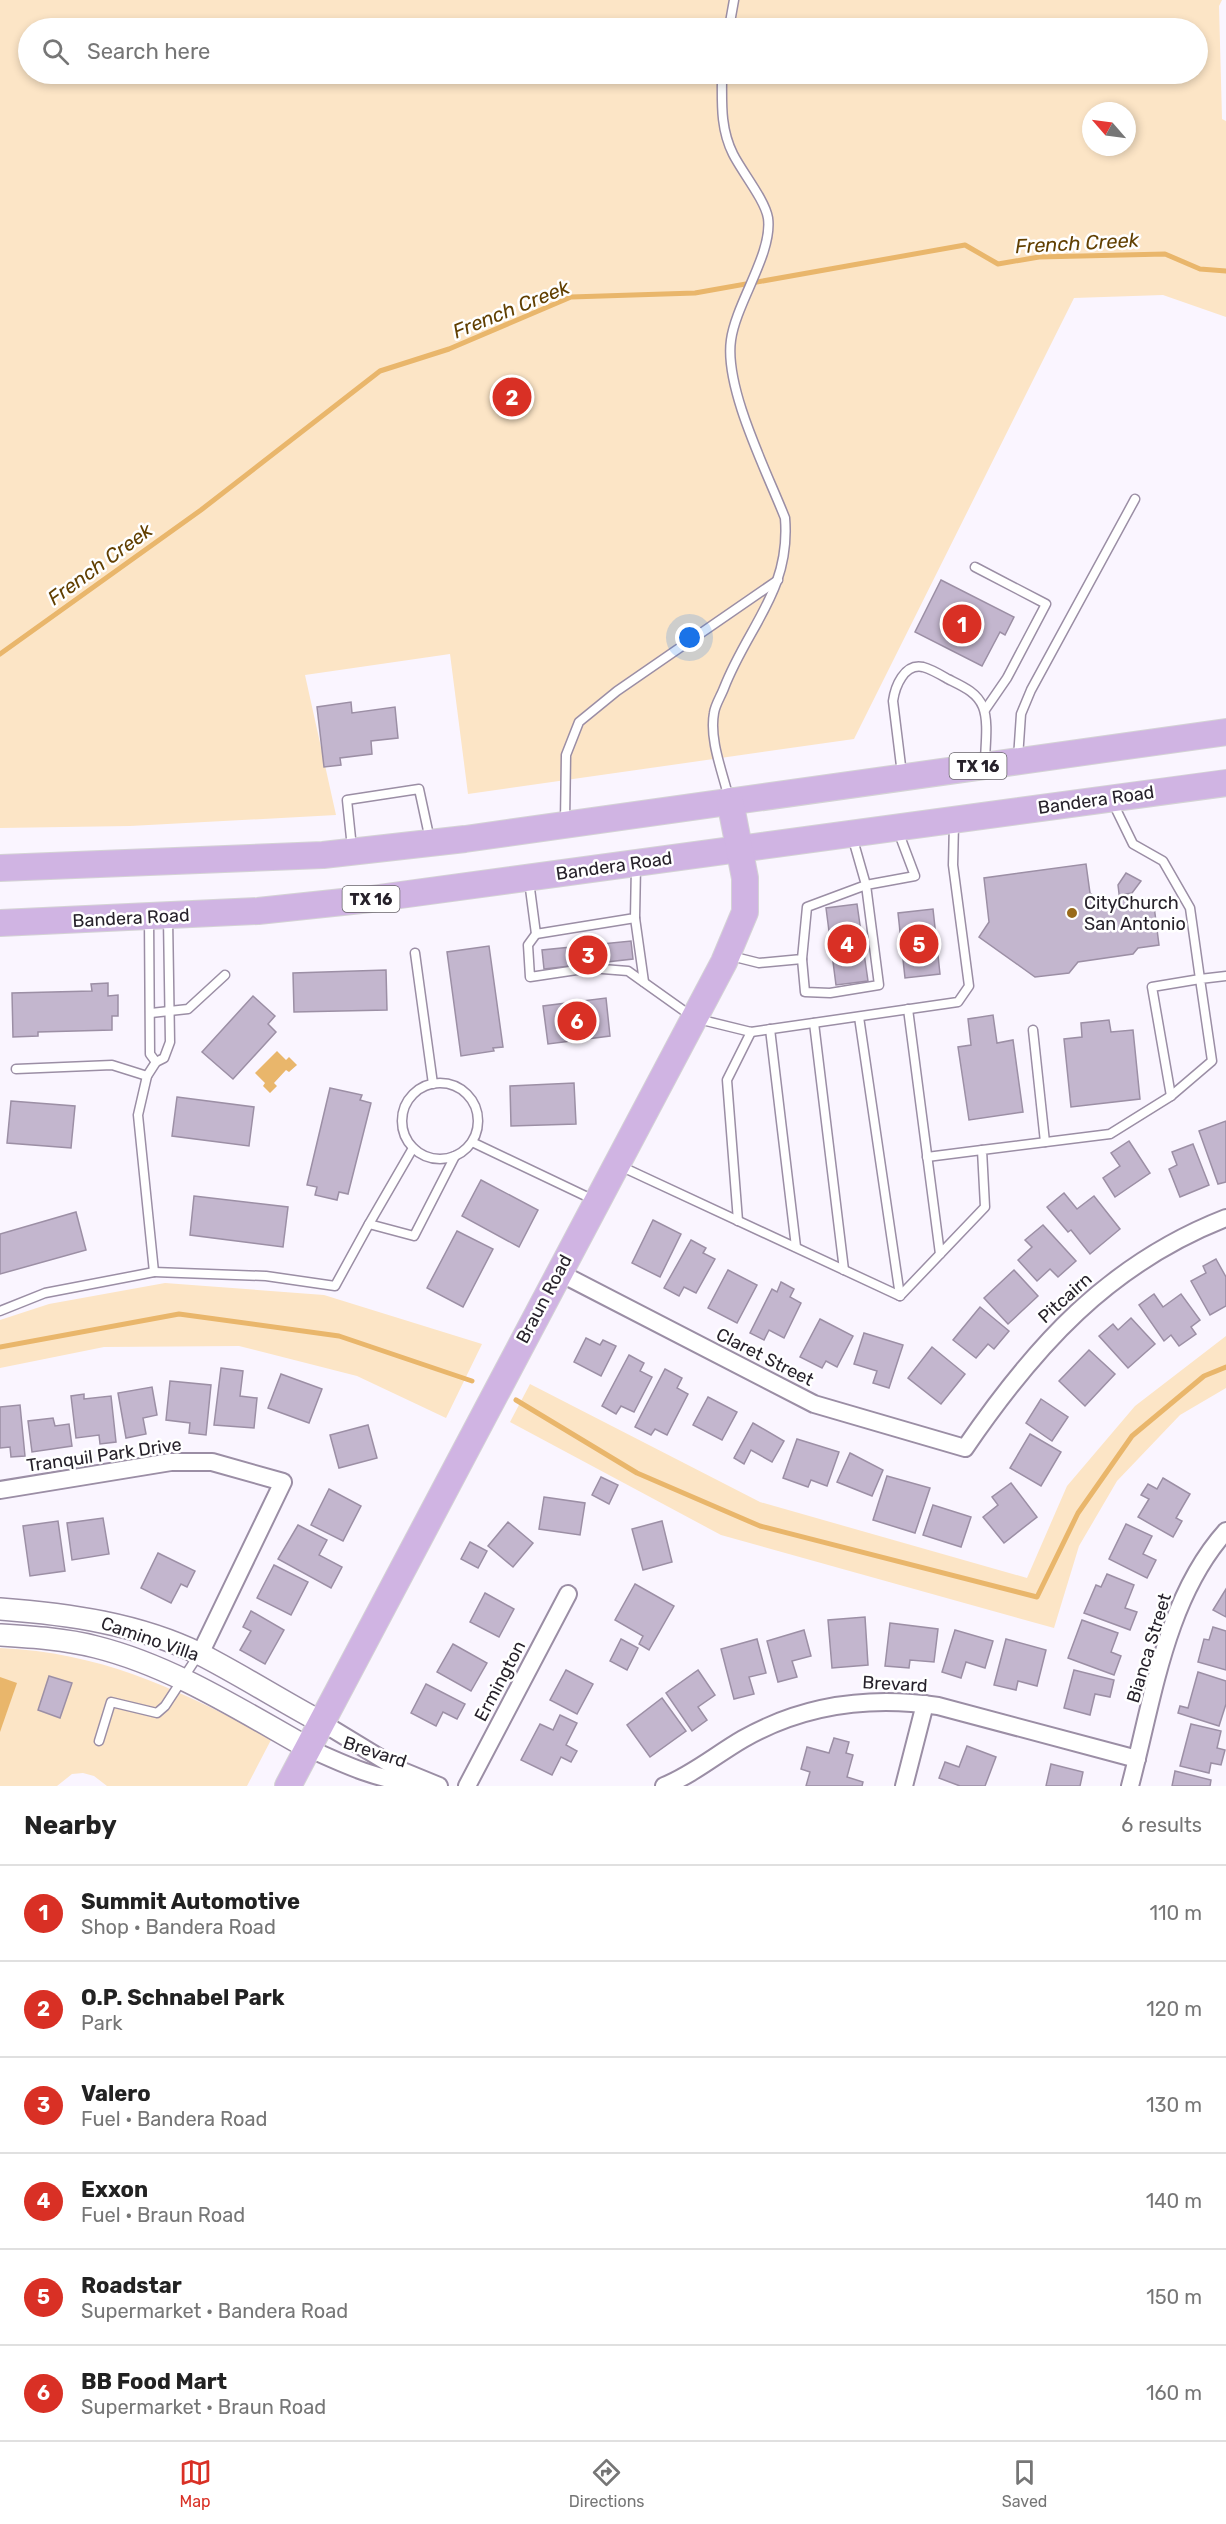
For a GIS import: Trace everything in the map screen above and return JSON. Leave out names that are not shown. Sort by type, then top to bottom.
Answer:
[{"type":"main road","name":"TX 16","points":[[0,868],[352,851],[431,843],[1226,732]]},
{"type":"main road","name":"Bandera Road","points":[[0,923],[158,917],[292,908],[1226,783]]},
{"type":"main road","name":"Braun Road","points":[[288,1786],[558,1272],[728,955],[746,912],[745,878],[730,801]]},
{"type":"street","name":"Pitcairn","points":[[965,1448],[1032,1356],[1072,1316],[1115,1280],[1162,1249],[1226,1218]]},
{"type":"street","name":"Claret Street","points":[[558,1272],[814,1404],[965,1448]]},
{"type":"street","name":"Tranquil Park Drive","points":[[0,1490],[171,1462],[212,1462],[283,1482],[200,1654]]},
{"type":"street","name":"Bianca Street","points":[[1130,1786],[1177,1611],[1203,1560],[1226,1531]]},
{"type":"street","name":"Ermington","points":[[467,1786],[568,1594]]},
{"type":"street","name":"Camino Villa","points":[[0,1609],[47,1612],[101,1622],[155,1637],[200,1654],[321,1722]]},
{"type":"street","name":"Camino Villa","points":[[0,1635],[44,1638],[96,1647],[182,1679],[308,1748]]},
{"type":"street","name":"Brevard","points":[[664,1786],[745,1738],[796,1716],[853,1702],[881,1700],[925,1704],[1137,1759]]},
{"type":"street","points":[[904,1786],[925,1704]]},
{"type":"street","name":"Brevard","points":[[321,1722],[400,1770],[436,1785]]},
{"type":"street","name":"Brevard","points":[[308,1748],[361,1772],[400,1782],[436,1785]]},
{"type":"lane","points":[[731,18],[734,0]]},
{"type":"lane","points":[[723,84],[722,120],[732,152],[768,217],[768,234],[741,306],[731,341],[731,371],[785,518],[787,540],[783,566],[773,595],[729,674],[714,713],[714,736],[730,801]]},
{"type":"lane","points":[[1017,761],[1021,714],[1031,690],[1135,499]]},
{"type":"lane","points":[[975,567],[1046,604],[1007,678],[985,710]]},
{"type":"lane","points":[[565,824],[566,755],[579,722],[617,691],[778,579]]},
{"type":"lane","points":[[902,777],[893,701],[895,690],[902,676],[911,669],[922,666],[966,688],[978,697],[985,710],[985,765]]},
{"type":"lane","points":[[352,851],[347,800],[419,789],[431,843]]},
{"type":"lane","points":[[927,1157],[1110,1134],[1171,1096],[1212,1061],[1190,909],[1162,861],[1132,844],[1110,798]]},
{"type":"lane","points":[[529,878],[536,934],[528,945],[530,977],[590,968],[628,970],[694,1018],[751,1032],[958,1002],[969,986],[953,865],[954,820]]},
{"type":"lane","points":[[852,834],[866,885],[879,985],[830,993],[805,992],[802,959],[807,907],[866,885],[915,876],[897,828]]},
{"type":"lane","points":[[636,863],[635,918],[644,982]]},
{"type":"lane","points":[[154,1272],[138,1115],[147,1076],[156,1062],[164,1058],[170,1042],[171,1012],[158,917]]},
{"type":"lane","points":[[156,1062],[150,1053],[158,917]]},
{"type":"lane","points":[[536,934],[635,918]]},
{"type":"lane","points":[[415,953],[433,1084]]},
{"type":"lane","points":[[728,955],[759,963],[802,959]]},
{"type":"lane","points":[[151,1013],[188,1010],[225,975]]},
{"type":"lane","points":[[1171,1096],[1152,987],[1226,976]]},
{"type":"lane","points":[[908,1009],[940,1254]]},
{"type":"lane","points":[[859,1017],[900,1296]]},
{"type":"lane","points":[[814,1023],[844,1270]]},
{"type":"lane","points":[[770,1029],[796,1247]]},
{"type":"lane","points":[[1033,1030],[1046,1142]]},
{"type":"lane","points":[[738,1221],[727,1080],[751,1032]]},
{"type":"lane","points":[[16,1069],[112,1065],[147,1076]]},
{"type":"lane","points":[[369,1224],[414,1236],[455,1156],[472,1142],[477,1130],[477,1118],[467,1095],[457,1088],[433,1084],[412,1095],[402,1116],[402,1128],[413,1148],[433,1159],[455,1156]]},
{"type":"lane","points":[[472,1142],[596,1201]]},
{"type":"lane","points":[[0,1311],[45,1293],[154,1272],[266,1276],[335,1286],[413,1148]]},
{"type":"lane","points":[[900,1296],[985,1207],[982,1150]]},
{"type":"lane","points":[[616,1164],[900,1296]]},
{"type":"lane","points":[[99,1741],[111,1702],[157,1713],[165,1707],[200,1654]]},
{"type":"shaded area","points":[[0,0],[1222,0],[1219,6],[1222,119],[1226,121],[1226,317],[1163,295],[1074,298],[854,739],[468,794],[450,654],[305,675],[336,815],[130,826],[0,828]]},
{"type":"shaded area","points":[[277,1051],[286,1060],[289,1057],[297,1065],[289,1072],[286,1070],[274,1083],[277,1086],[270,1093],[263,1086],[265,1083],[255,1073]]},
{"type":"shaded area","points":[[165,1283],[324,1295],[482,1344],[446,1418],[357,1376],[239,1346],[104,1347],[0,1368],[0,1320],[49,1304]]},
{"type":"shaded area","points":[[1226,1336],[1226,1388],[1180,1415],[1117,1481],[1079,1546],[1054,1628],[721,1535],[510,1422],[530,1384],[760,1502],[1027,1578],[1067,1486],[1135,1406]]},
{"type":"shaded area","points":[[0,1648],[39,1651],[109,1666],[173,1690],[272,1738],[247,1786],[107,1786],[94,1776],[83,1773],[72,1774],[57,1786],[0,1786]]},
{"type":"shaded area","points":[[0,1677],[17,1683],[0,1732]]},
{"type":"building","points":[[941,580],[1014,617],[1005,635],[1000,632],[982,666],[915,632]]},
{"type":"building","points":[[351,702],[352,713],[395,707],[398,738],[371,741],[372,754],[340,758],[341,765],[324,767],[317,707]]},
{"type":"building","name":"CityChurch San Antonio","points":[[1086,864],[1090,893],[1105,904],[1120,902],[1118,885],[1126,873],[1141,881],[1132,893],[1120,895],[1129,901],[1153,898],[1159,945],[1138,948],[1133,954],[1078,962],[1069,973],[1035,977],[979,937],[989,922],[984,878]]},
{"type":"building","points":[[857,904],[868,981],[836,985],[826,908]]},
{"type":"building","points":[[933,909],[940,974],[905,978],[898,913]]},
{"type":"building","points":[[631,941],[633,959],[544,969],[542,950]]},
{"type":"building","points":[[489,946],[503,1047],[493,1048],[494,1051],[461,1056],[447,952]]},
{"type":"building","points":[[386,970],[387,1010],[294,1012],[293,973]]},
{"type":"building","points":[[108,983],[108,996],[118,995],[118,1016],[112,1016],[112,1030],[38,1032],[38,1036],[13,1037],[12,993],[92,991],[91,984]]},
{"type":"building","points":[[253,996],[275,1016],[268,1024],[276,1032],[233,1079],[202,1052]]},
{"type":"building","points":[[606,998],[610,1036],[548,1044],[543,1006]]},
{"type":"building","points":[[993,1015],[997,1043],[1013,1040],[1023,1112],[969,1120],[958,1047],[971,1045],[968,1019]]},
{"type":"building","points":[[1109,1020],[1111,1032],[1133,1030],[1140,1099],[1071,1107],[1064,1039],[1082,1037],[1081,1023]]},
{"type":"building","points":[[574,1083],[576,1124],[511,1126],[510,1086]]},
{"type":"building","points":[[330,1088],[362,1095],[360,1100],[371,1103],[348,1194],[339,1192],[337,1200],[315,1195],[317,1187],[307,1185]]},
{"type":"building","points":[[177,1097],[254,1107],[249,1146],[172,1136]]},
{"type":"building","points":[[11,1101],[75,1106],[71,1148],[7,1143]]},
{"type":"building","points":[[1226,1121],[1226,1182],[1218,1184],[1199,1131]]},
{"type":"building","points":[[1129,1141],[1150,1173],[1115,1197],[1103,1178],[1120,1166],[1111,1153]]},
{"type":"building","points":[[1193,1144],[1209,1185],[1180,1197],[1169,1169],[1177,1165],[1172,1152]]},
{"type":"building","points":[[481,1180],[538,1210],[519,1247],[462,1216]]},
{"type":"building","points":[[1064,1193],[1077,1209],[1094,1196],[1120,1229],[1090,1254],[1071,1230],[1068,1232],[1047,1207]]},
{"type":"building","points":[[194,1196],[288,1207],[283,1247],[190,1235]]},
{"type":"building","points":[[76,1212],[86,1250],[0,1274],[0,1234]]},
{"type":"building","points":[[653,1220],[681,1234],[660,1277],[632,1263]]},
{"type":"building","points":[[1043,1225],[1076,1261],[1058,1277],[1050,1269],[1037,1281],[1018,1260],[1032,1247],[1025,1240]]},
{"type":"building","points":[[457,1231],[493,1249],[463,1307],[427,1288]]},
{"type":"building","points":[[691,1240],[706,1248],[703,1253],[715,1259],[696,1293],[684,1287],[679,1296],[664,1288]]},
{"type":"building","points":[[1216,1259],[1226,1277],[1226,1306],[1210,1315],[1191,1281],[1206,1273],[1203,1266]]},
{"type":"building","points":[[728,1270],[757,1285],[737,1323],[708,1308]]},
{"type":"building","points":[[1014,1270],[1038,1296],[1008,1324],[984,1298]]},
{"type":"building","points":[[781,1282],[794,1289],[790,1297],[801,1303],[784,1338],[769,1330],[764,1340],[750,1333],[772,1289],[777,1292]]},
{"type":"building","points":[[1154,1294],[1163,1307],[1181,1294],[1200,1320],[1191,1327],[1196,1334],[1179,1346],[1171,1335],[1164,1341],[1139,1305]]},
{"type":"building","points":[[980,1307],[1009,1331],[994,1349],[988,1344],[976,1358],[953,1340]]},
{"type":"building","points":[[1131,1318],[1155,1344],[1128,1368],[1099,1336],[1113,1324],[1118,1330]]},
{"type":"building","points":[[820,1319],[853,1336],[837,1367],[826,1361],[822,1368],[800,1357]]},
{"type":"building","points":[[864,1333],[903,1345],[889,1388],[873,1383],[877,1371],[854,1364]]},
{"type":"building","points":[[586,1338],[600,1345],[603,1340],[616,1346],[601,1376],[574,1362]]},
{"type":"building","points":[[932,1347],[965,1374],[941,1404],[908,1378]]},
{"type":"building","points":[[1089,1350],[1115,1374],[1085,1406],[1059,1381]]},
{"type":"building","points":[[629,1355],[644,1363],[640,1371],[652,1377],[634,1412],[621,1406],[616,1414],[602,1406]]},
{"type":"building","points":[[221,1368],[243,1371],[240,1396],[257,1398],[254,1428],[214,1425]]},
{"type":"building","points":[[665,1369],[682,1378],[677,1388],[688,1394],[667,1435],[655,1429],[651,1435],[635,1427]]},
{"type":"building","points":[[281,1374],[322,1389],[309,1423],[268,1408]]},
{"type":"building","points":[[170,1381],[211,1385],[206,1435],[189,1433],[190,1423],[166,1420]]},
{"type":"building","points":[[152,1387],[157,1415],[143,1418],[146,1434],[126,1438],[118,1393]]},
{"type":"building","points":[[84,1394],[84,1399],[111,1396],[116,1442],[100,1444],[99,1435],[76,1438],[71,1396]]},
{"type":"building","points":[[708,1397],[737,1412],[722,1440],[693,1425]]},
{"type":"building","points":[[1041,1399],[1068,1417],[1052,1441],[1026,1423]]},
{"type":"building","points":[[20,1405],[25,1456],[11,1457],[10,1447],[0,1448],[0,1407]]},
{"type":"building","points":[[53,1418],[55,1426],[69,1424],[72,1446],[32,1452],[28,1421]]},
{"type":"building","points":[[753,1423],[784,1441],[772,1462],[751,1450],[744,1464],[734,1458]]},
{"type":"building","points":[[368,1425],[377,1458],[339,1468],[330,1435]]},
{"type":"building","points":[[1030,1434],[1061,1452],[1041,1486],[1010,1468]]},
{"type":"building","points":[[797,1439],[839,1452],[827,1486],[811,1480],[808,1487],[783,1478]]},
{"type":"building","points":[[850,1453],[883,1470],[872,1496],[837,1482]]},
{"type":"building","points":[[887,1476],[930,1488],[915,1533],[873,1520]]},
{"type":"building","points":[[601,1477],[618,1485],[609,1504],[592,1495]]},
{"type":"building","points":[[1163,1478],[1190,1494],[1176,1518],[1182,1521],[1173,1537],[1138,1517],[1149,1499],[1141,1495],[1148,1484],[1157,1489]]},
{"type":"building","points":[[1011,1483],[1037,1517],[1004,1543],[983,1517],[998,1505],[992,1497]]},
{"type":"building","points":[[329,1489],[361,1506],[343,1541],[311,1525]]},
{"type":"building","points":[[544,1497],[585,1503],[580,1535],[539,1529]]},
{"type":"building","points":[[933,1505],[971,1517],[961,1547],[923,1535]]},
{"type":"building","points":[[103,1518],[109,1554],[72,1560],[67,1523]]},
{"type":"building","points":[[58,1521],[65,1571],[30,1576],[23,1526]]},
{"type":"building","points":[[662,1521],[672,1562],[643,1570],[632,1529]]},
{"type":"building","points":[[508,1522],[533,1543],[513,1567],[488,1546]]},
{"type":"building","points":[[1126,1524],[1152,1536],[1143,1554],[1156,1560],[1147,1578],[1109,1559]]},
{"type":"building","points":[[298,1525],[327,1540],[319,1555],[342,1567],[331,1588],[278,1559]]},
{"type":"building","points":[[470,1542],[487,1551],[478,1568],[461,1559]]},
{"type":"building","points":[[158,1553],[195,1571],[187,1587],[181,1584],[171,1603],[141,1588]]},
{"type":"building","points":[[274,1565],[308,1582],[291,1615],[257,1598]]},
{"type":"building","points":[[1107,1574],[1134,1585],[1125,1608],[1137,1612],[1130,1630],[1084,1613],[1096,1585],[1101,1587]]},
{"type":"building","points":[[635,1584],[674,1606],[649,1650],[639,1644],[643,1636],[615,1620]]},
{"type":"building","points":[[1226,1589],[1226,1617],[1213,1610]]},
{"type":"building","points":[[485,1593],[514,1609],[499,1637],[470,1622]]},
{"type":"building","points":[[251,1611],[284,1630],[265,1664],[240,1650],[251,1631],[243,1627]]},
{"type":"building","points":[[865,1617],[868,1665],[832,1668],[828,1620]]},
{"type":"building","points":[[1082,1620],[1118,1633],[1111,1652],[1121,1656],[1114,1675],[1068,1658]]},
{"type":"building","points":[[890,1623],[938,1629],[934,1662],[910,1660],[909,1668],[885,1666]]},
{"type":"building","points":[[1213,1627],[1226,1631],[1226,1670],[1198,1662],[1204,1639],[1209,1640]]},
{"type":"building","points":[[804,1630],[811,1656],[792,1661],[797,1677],[778,1682],[767,1641]]},
{"type":"building","points":[[955,1630],[993,1641],[985,1668],[966,1662],[961,1678],[942,1672]]},
{"type":"building","points":[[621,1639],[638,1648],[627,1670],[610,1661]]},
{"type":"building","points":[[757,1639],[766,1673],[749,1677],[754,1694],[734,1699],[721,1649]]},
{"type":"building","points":[[1006,1639],[1046,1650],[1037,1686],[1018,1681],[1016,1690],[994,1685]]},
{"type":"building","points":[[453,1644],[487,1663],[471,1691],[437,1672]]},
{"type":"building","points":[[566,1670],[593,1684],[577,1714],[550,1700]]},
{"type":"building","points":[[698,1670],[715,1695],[698,1707],[707,1720],[692,1731],[666,1693]]},
{"type":"building","points":[[1074,1670],[1114,1680],[1110,1697],[1095,1694],[1090,1715],[1064,1708]]},
{"type":"building","points":[[1198,1672],[1226,1681],[1226,1704],[1219,1726],[1178,1713],[1180,1706],[1188,1708]]},
{"type":"building","points":[[49,1676],[72,1683],[60,1718],[38,1710]]},
{"type":"building","points":[[426,1684],[465,1704],[457,1719],[443,1712],[436,1726],[411,1713]]},
{"type":"building","points":[[662,1698],[686,1731],[650,1757],[627,1725]]},
{"type":"building","points":[[560,1715],[577,1723],[566,1745],[577,1751],[571,1762],[561,1757],[552,1775],[521,1760],[540,1724],[553,1730]]},
{"type":"building","points":[[1191,1724],[1221,1731],[1217,1748],[1225,1750],[1221,1765],[1211,1763],[1209,1773],[1180,1766]]},
{"type":"building","points":[[834,1738],[849,1742],[846,1753],[853,1755],[847,1777],[863,1782],[862,1786],[806,1786],[810,1772],[801,1769],[807,1747],[829,1753]]},
{"type":"building","points":[[967,1746],[996,1757],[985,1786],[960,1786],[939,1778],[945,1762],[959,1767]]},
{"type":"building","points":[[1051,1764],[1083,1772],[1080,1786],[1046,1786]]},
{"type":"building","points":[[1175,1771],[1211,1780],[1210,1786],[1172,1786]]},
{"type":"waterway","name":"French Creek","points":[[0,654],[201,510],[380,371],[449,349],[571,297],[695,293],[965,245],[998,264],[1039,257],[1165,254],[1200,269],[1226,271]]},
{"type":"waterway","points":[[0,1347],[179,1314],[339,1336],[472,1381]]},
{"type":"waterway","points":[[516,1400],[637,1473],[760,1526],[1037,1597],[1078,1513],[1132,1436],[1204,1376],[1226,1367]]},
{"type":"place","name":"O.P. Schnabel Park","points":[[512,397]]},
{"type":"place","name":"Summit Automotive","points":[[962,624]]},
{"type":"place","name":"CityChurch San Antonio","points":[[1072,913]]},
{"type":"place","name":"Exxon","points":[[847,944]]},
{"type":"place","name":"Roadstar","points":[[919,944]]},
{"type":"place","name":"Valero","points":[[588,955]]},
{"type":"place","name":"BB Food Mart","points":[[577,1021]]}]
